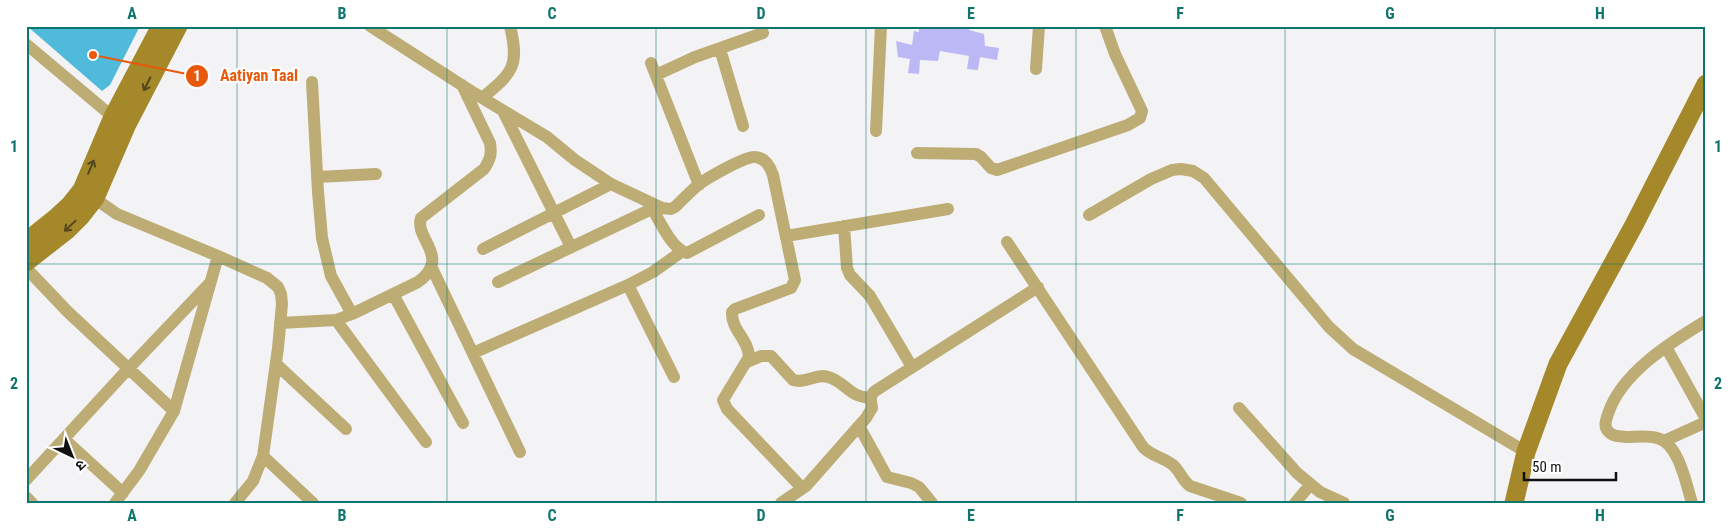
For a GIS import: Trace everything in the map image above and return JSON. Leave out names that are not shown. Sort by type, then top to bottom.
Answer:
[{"type":"street","points":[[26,262],[67,230],[81,216],[112,117],[160,26]]},
{"type":"street","points":[[26,242],[70,205],[89,194],[178,26]]},
{"type":"street","points":[[370,26],[547,137],[575,160],[611,184],[655,207],[671,209],[699,185],[740,161],[756,157],[769,165],[773,175],[795,280],[794,285],[784,291],[735,309],[732,312],[734,324],[749,353],[748,362]]},
{"type":"street","points":[[482,98],[502,81],[512,68],[515,51],[510,26]]},
{"type":"street","points":[[876,131],[881,26]]},
{"type":"street","points":[[1036,69],[1040,26]]},
{"type":"street","points":[[917,153],[976,154],[990,168],[997,170],[1100,136],[1135,122],[1140,118],[1142,110],[1115,54],[1105,26]]},
{"type":"street","points":[[699,185],[654,69],[720,49],[763,33]]},
{"type":"street","points":[[26,44],[112,117]]},
{"type":"street","points":[[720,49],[744,126]]},
{"type":"street","points":[[312,82],[322,238],[328,268],[352,314]]},
{"type":"street","points":[[1514,503],[1526,452],[1558,364],[1634,225],[1706,84]]},
{"type":"street","points":[[280,323],[336,320],[424,278],[431,266],[432,256],[420,226],[421,218],[484,169],[492,152],[490,143],[462,85]]},
{"type":"street","points":[[502,110],[571,247]]},
{"type":"street","points":[[1089,215],[1151,179],[1172,170],[1193,171],[1204,178],[1329,327],[1344,342],[1526,452]]},
{"type":"street","points":[[317,177],[376,174]]},
{"type":"street","points":[[483,249],[611,184]]},
{"type":"street","points":[[89,194],[117,214],[218,256],[275,284],[281,294],[276,364],[263,456],[253,481],[235,503]]},
{"type":"street","points":[[498,282],[655,207]]},
{"type":"street","points":[[655,207],[675,246],[686,254],[759,215]]},
{"type":"street","points":[[786,236],[948,209]]},
{"type":"street","points":[[844,226],[847,268],[850,275],[870,296],[912,367]]},
{"type":"street","points":[[1007,242],[1148,452],[1176,466],[1184,481],[1190,486],[1241,503]]},
{"type":"street","points":[[473,353],[628,286],[653,272],[681,252]]},
{"type":"street","points":[[115,503],[139,471],[174,411],[218,256]]},
{"type":"street","points":[[431,266],[520,452]]},
{"type":"street","points":[[26,268],[68,312],[174,411]]},
{"type":"street","points":[[26,480],[211,282]]},
{"type":"street","points":[[628,286],[674,377]]},
{"type":"street","points":[[781,503],[802,488],[859,426],[872,408],[871,394],[1038,288]]},
{"type":"street","points":[[393,294],[463,423]]},
{"type":"street","points":[[336,320],[426,442]]},
{"type":"street","points":[[1692,503],[1672,447],[1657,438],[1616,436],[1606,429],[1605,423],[1615,397],[1626,382],[1666,346],[1706,321]]},
{"type":"street","points":[[1664,441],[1706,421],[1666,346]]},
{"type":"street","points":[[802,488],[724,404],[723,400],[726,392],[748,362],[761,356],[771,356],[793,380],[803,381],[827,376],[858,397],[870,398]]},
{"type":"street","points":[[276,364],[346,429]]},
{"type":"street","points":[[1239,408],[1310,485],[1320,492],[1344,503]]},
{"type":"street","points":[[859,426],[887,477],[911,483],[918,487],[932,503]]},
{"type":"street","points":[[64,439],[123,493]]},
{"type":"street","points":[[263,456],[313,503]]},
{"type":"street","points":[[1295,503],[1310,485]]},
{"type":"street","points":[[26,497],[32,503]]},
{"type":"water","points":[[27,26],[140,26],[110,85],[102,91]]},
{"type":"building","points":[[919,26],[970,26],[969,30],[984,34],[985,46],[999,48],[997,60],[980,57],[978,70],[967,69],[969,56],[940,51],[938,61],[920,60],[919,74],[908,73],[910,59],[898,57],[896,41],[912,45],[914,31],[919,32]]},
{"type":"place","name":"Aatiyan Taal","points":[[93,55]]}]
